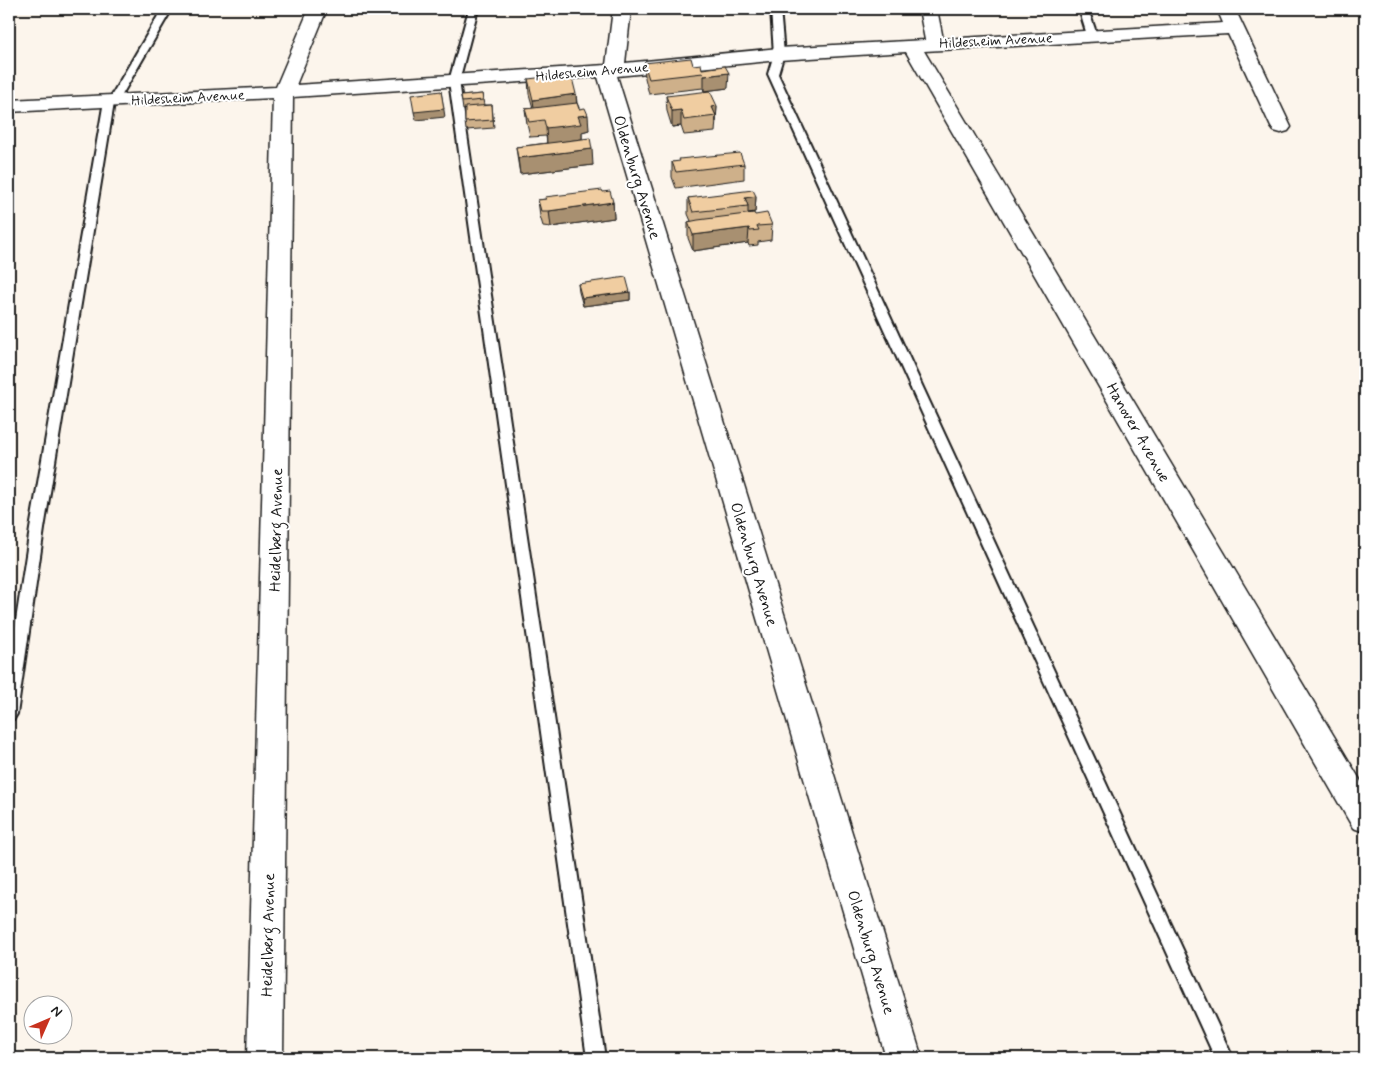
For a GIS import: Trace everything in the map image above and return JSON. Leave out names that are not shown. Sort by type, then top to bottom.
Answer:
[{"type":"street","name":"Heidelberg Avenue","points":[[265,1058],[283,92],[318,9]]},
{"type":"street","name":"Oldenburg Avenue","points":[[622,9],[611,70],[904,1058]]},
{"type":"street","name":"Hanover Avenue","points":[[928,9],[924,45],[1365,817]]},
{"type":"street","points":[[1226,9],[1281,126]]},
{"type":"street","name":"Hildesheim Avenue","points":[[9,106],[283,92],[611,70],[779,54],[1235,28]]},
{"type":"lane","points":[[9,714],[36,529],[111,101],[167,9]]},
{"type":"lane","points":[[473,9],[454,81],[596,1058]]},
{"type":"lane","points":[[775,9],[779,54],[773,74],[1224,1058]]},
{"type":"lane","points":[[1083,9],[1092,35]]},
{"type":"building","points":[[691,58],[693,65],[701,64],[702,69],[725,66],[729,73],[704,76],[703,73],[649,79],[644,63]]},
{"type":"building","points":[[571,74],[576,94],[533,100],[528,79]]},
{"type":"building","points":[[441,91],[444,109],[414,112],[411,95]]},
{"type":"building","points":[[710,91],[717,106],[712,107],[716,116],[684,120],[681,110],[672,111],[666,96]]},
{"type":"building","points":[[482,94],[483,100],[462,102],[461,96]]},
{"type":"building","points":[[577,103],[579,109],[585,108],[588,115],[578,116],[581,124],[546,128],[544,120],[529,122],[525,109]]},
{"type":"building","points":[[492,105],[493,120],[465,122],[465,107]]},
{"type":"building","points":[[590,138],[592,149],[518,158],[516,147]]},
{"type":"building","points":[[740,153],[744,164],[676,172],[672,162],[680,161],[679,159]]},
{"type":"building","points":[[602,190],[603,192],[610,191],[613,202],[541,211],[538,200],[546,199],[545,197]]},
{"type":"building","points":[[753,190],[756,196],[745,198],[748,206],[693,212],[688,198]]},
{"type":"building","points":[[754,213],[755,215],[767,213],[772,225],[757,226],[759,230],[750,231],[749,228],[693,235],[688,222],[698,220]]},
{"type":"building","points":[[626,277],[630,292],[582,298],[578,284]]}]
